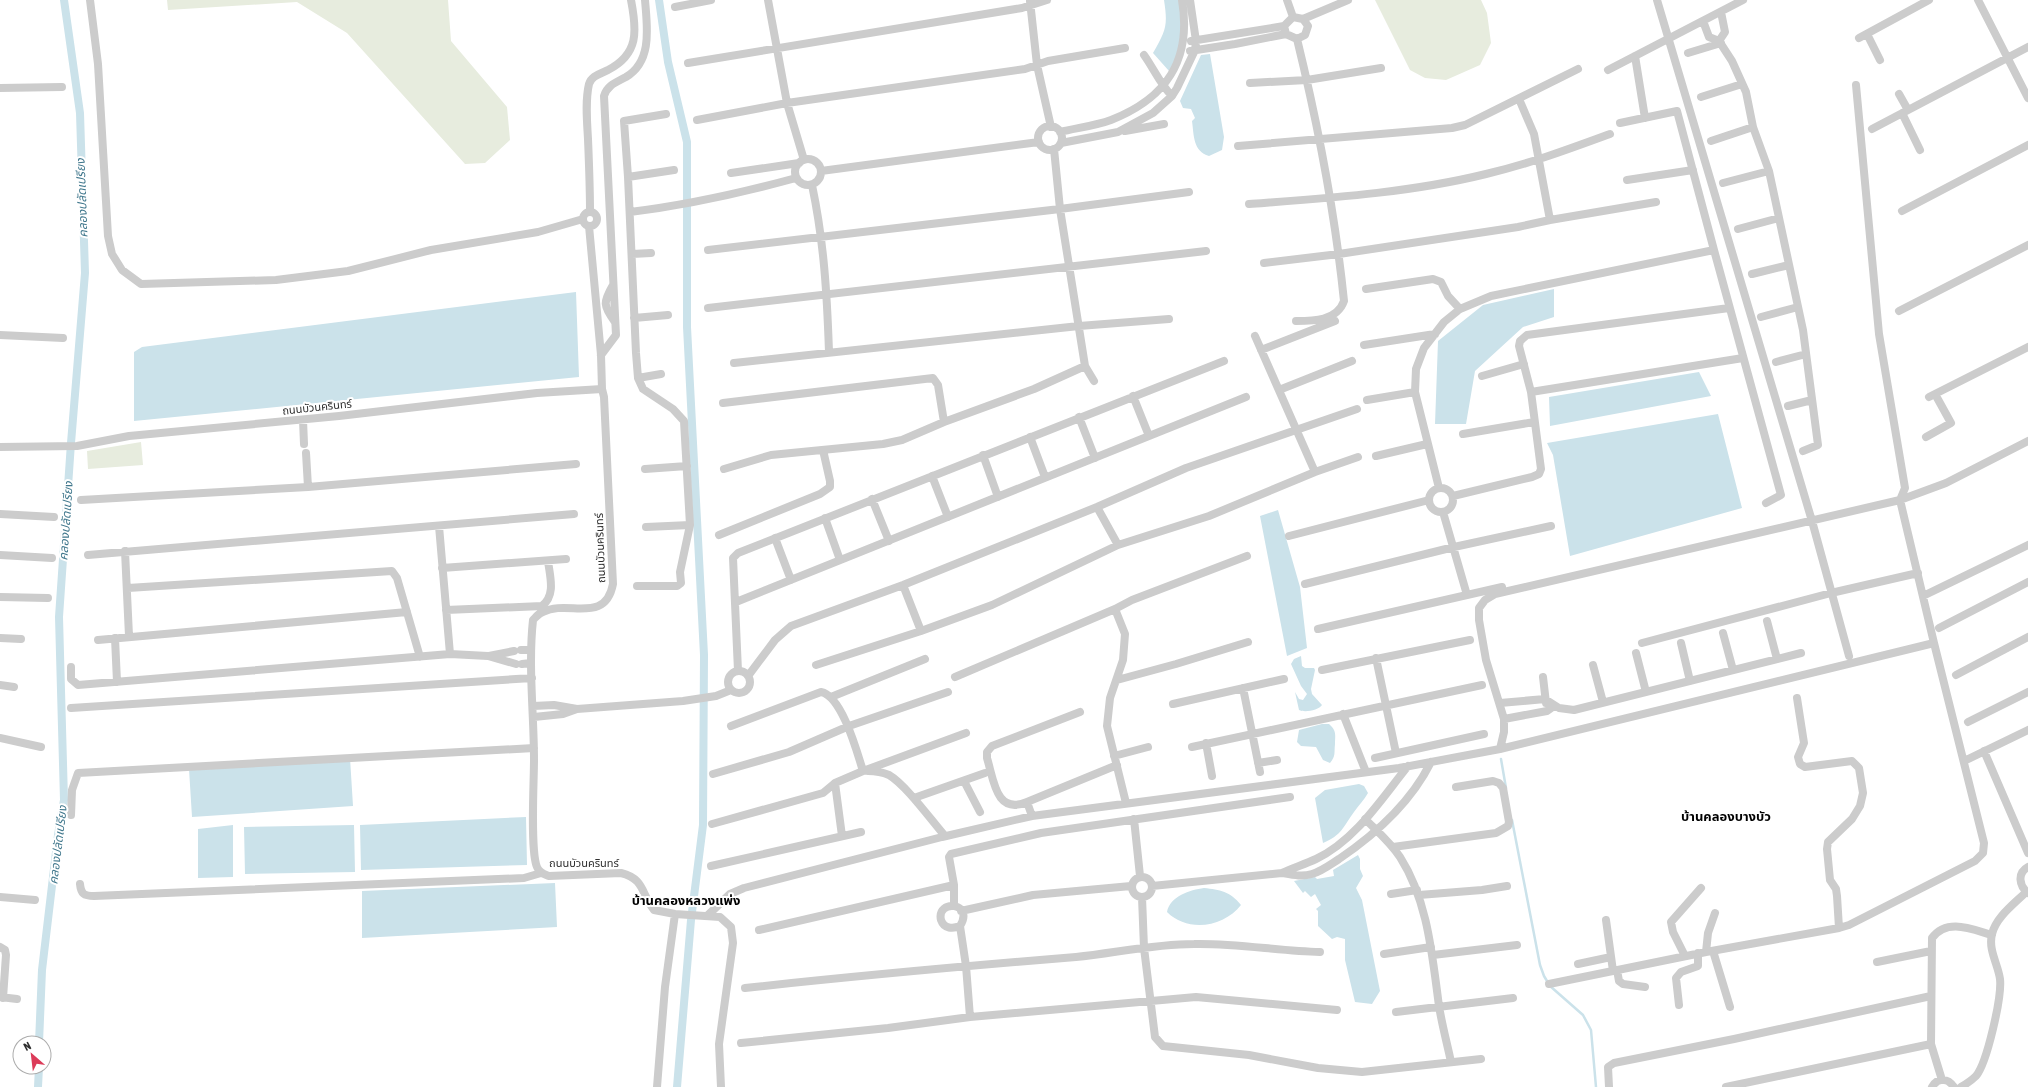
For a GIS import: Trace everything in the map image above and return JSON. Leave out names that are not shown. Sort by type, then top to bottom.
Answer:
[{"type":"street","points":[[90,0],[98,64],[108,236],[112,254],[122,270],[141,284],[276,280],[348,271],[431,250],[538,232],[583,218],[585,214],[590,212]]},
{"type":"street","points":[[590,212],[588,122],[588,93],[590,82],[598,73],[607,71],[618,63],[633,47],[636,26],[631,0]]},
{"type":"street","points":[[601,355],[616,335],[615,322],[606,311],[605,298],[614,284],[604,96],[605,90],[611,84],[628,75],[640,64],[648,35],[645,0]]},
{"type":"street","points":[[674,7],[711,0]]},
{"type":"street","points":[[768,0],[787,103],[802,161]]},
{"type":"street","points":[[688,63],[1014,9],[1030,2],[1047,0]]},
{"type":"street","points":[[1030,2],[1037,65],[1051,127],[1060,132],[1110,120],[1143,104],[1162,86],[1171,76],[1182,51],[1184,42],[1185,15],[1182,0]]},
{"type":"street","points":[[1118,132],[1153,113],[1172,96],[1177,88],[1195,50],[1196,41],[1190,0]]},
{"type":"street","points":[[1287,0],[1293,17]]},
{"type":"street","points":[[1293,17],[1303,18],[1348,0]]},
{"type":"street","points":[[1657,0],[1812,521],[1849,656]]},
{"type":"street","points":[[1608,70],[1669,40],[1743,0]]},
{"type":"street","points":[[1859,38],[1929,0]]},
{"type":"street","points":[[1978,0],[2028,98]]},
{"type":"street","points":[[1688,53],[1720,42],[1725,32],[1721,12]]},
{"type":"street","points":[[1182,51],[1195,50],[1285,30],[1293,17]]},
{"type":"street","points":[[1297,39],[1305,35],[1308,26],[1303,18]]},
{"type":"street","points":[[1703,22],[1709,37],[1720,42],[1729,55],[1742,84],[1754,127],[1769,171],[1798,307],[1818,445],[1803,451]]},
{"type":"street","points":[[1184,42],[1285,30],[1297,39],[1307,80],[1330,198],[1339,254],[1344,301],[1336,313],[1319,321],[1296,321]]},
{"type":"street","points":[[1867,34],[1880,60]]},
{"type":"street","points":[[1872,129],[2028,47]]},
{"type":"street","points":[[697,120],[787,103],[1025,69],[1048,62],[1125,48]]},
{"type":"street","points":[[1144,55],[1157,73],[1162,86],[1172,96]]},
{"type":"street","points":[[1635,56],[1645,118]]},
{"type":"street","points":[[1250,83],[1307,80],[1381,68]]},
{"type":"street","points":[[1238,146],[1318,138],[1452,128],[1465,125],[1578,69]]},
{"type":"street","points":[[1701,97],[1742,84]]},
{"type":"street","points":[[1550,984],[1685,956],[1849,925],[1975,861],[1984,853],[1984,844],[1900,500],[1905,488],[1879,334],[1856,85]]},
{"type":"street","points":[[0,88],[62,87]]},
{"type":"street","points":[[1899,94],[1920,150]]},
{"type":"street","points":[[1519,99],[1534,134],[1550,220]]},
{"type":"street","points":[[1143,104],[1153,113]]},
{"type":"street","points":[[1620,123],[1677,111],[1729,308],[1781,495],[1766,503]]},
{"type":"street","points":[[637,586],[677,586],[681,583],[680,572],[690,525],[684,421],[673,409],[643,390],[638,378],[634,318],[630,212],[624,121],[666,114]]},
{"type":"street","points":[[1051,127],[1041,131],[1039,142],[1043,148],[1164,124]]},
{"type":"street","points":[[1711,141],[1754,127]]},
{"type":"street","points":[[1060,132],[1057,146],[1060,209],[1085,366],[1094,381]]},
{"type":"street","points":[[1249,204],[1330,198],[1439,184],[1540,160],[1610,134]]},
{"type":"street","points":[[821,171],[1039,142]]},
{"type":"street","points":[[1902,211],[2028,145]]},
{"type":"street","points":[[731,173],[808,159],[817,162],[821,171],[819,179],[812,185],[803,184],[796,178],[795,170],[802,161]]},
{"type":"street","points":[[628,177],[674,170]]},
{"type":"street","points":[[1627,180],[1693,170]]},
{"type":"street","points":[[1723,183],[1769,171]]},
{"type":"street","points":[[630,212],[741,193],[796,178]]},
{"type":"street","points":[[812,185],[822,237],[827,294],[829,352]]},
{"type":"street","points":[[708,250],[1060,209],[1189,192]]},
{"type":"street","points":[[1264,262],[1339,254],[1518,227],[1656,202]]},
{"type":"street","points":[[589,226],[594,224],[597,219],[595,214],[590,212]]},
{"type":"street","points":[[583,218],[584,224],[589,226]]},
{"type":"street","points":[[1738,229],[1779,218]]},
{"type":"street","points":[[589,226],[601,355],[602,389]]},
{"type":"street","points":[[1899,311],[2028,245]]},
{"type":"street","points":[[1439,488],[1414,392],[1416,369],[1424,348],[1444,322],[1460,309],[1491,296],[1714,250]]},
{"type":"street","points":[[708,308],[1206,251]]},
{"type":"street","points":[[632,254],[651,253]]},
{"type":"street","points":[[1752,274],[1789,264]]},
{"type":"street","points":[[1366,289],[1433,279],[1441,282],[1448,296],[1460,309]]},
{"type":"street","points":[[1761,317],[1798,307]]},
{"type":"street","points":[[1453,496],[1532,477],[1538,474],[1541,469],[1530,392],[1519,346],[1520,341],[1528,335],[1729,308]]},
{"type":"street","points":[[634,318],[668,315]]},
{"type":"street","points":[[734,363],[1079,326],[1169,319]]},
{"type":"street","points":[[1261,350],[1335,321]]},
{"type":"street","points":[[1364,345],[1435,334]]},
{"type":"street","points":[[0,335],[63,338]]},
{"type":"street","points":[[1255,336],[1315,472]]},
{"type":"street","points":[[1926,437],[1951,423],[1932,396],[2028,347]]},
{"type":"street","points":[[1776,362],[1806,354]]},
{"type":"street","points":[[1530,392],[1743,358]]},
{"type":"street","points":[[738,671],[734,555],[1079,417],[1224,361]]},
{"type":"street","points":[[1279,390],[1352,361]]},
{"type":"street","points":[[1482,376],[1524,364]]},
{"type":"street","points":[[724,469],[771,455],[883,444],[902,440],[944,422],[1034,389],[1085,366]]},
{"type":"street","points":[[638,378],[661,374]]},
{"type":"street","points":[[723,403],[933,378],[938,385],[944,422]]},
{"type":"street","name":"ถนนบัวนครินทร์","points":[[0,447],[51,448],[77,446],[123,437],[303,420],[537,393],[602,389],[604,397],[612,576],[611,595],[604,603],[591,608],[552,609],[543,612],[533,620],[531,663],[534,717],[534,849],[537,867],[541,872],[549,876],[621,873],[631,876],[643,889],[654,910],[678,914],[720,917],[731,927],[733,943],[719,1044],[721,1087]]},
{"type":"street","points":[[1367,400],[1414,392]]},
{"type":"street","points":[[1133,396],[1149,436]]},
{"type":"street","points":[[736,602],[1246,397]]},
{"type":"street","points":[[1788,406],[1812,400]]},
{"type":"street","points":[[748,676],[775,640],[791,626],[903,585],[1097,507],[1186,468],[1357,409]]},
{"type":"street","points":[[1079,417],[1094,458]]},
{"type":"street","points":[[303,420],[304,444]]},
{"type":"street","points":[[1463,434],[1534,422]]},
{"type":"street","points":[[1030,437],[1046,478]]},
{"type":"street","points":[[1500,749],[1504,732],[1504,719],[1486,660],[1478,620],[1479,608],[1485,600],[1495,594],[1900,500],[1946,483],[2028,441]]},
{"type":"street","points":[[1376,456],[1427,444]]},
{"type":"street","points":[[719,535],[820,494],[830,487],[823,450]]},
{"type":"street","points":[[306,453],[308,487]]},
{"type":"street","points":[[983,456],[998,497]]},
{"type":"street","points":[[816,665],[921,631],[992,605],[1118,544],[1209,516],[1315,472],[1358,457]]},
{"type":"street","points":[[81,500],[308,487],[576,464]]},
{"type":"street","points":[[645,469],[687,466]]},
{"type":"street","points":[[932,476],[948,517]]},
{"type":"street","points":[[1443,487],[1449,490],[1453,496],[1453,503],[1450,509],[1444,512],[1436,511],[1431,507],[1429,500],[1431,493],[1439,488],[1443,487]]},
{"type":"street","points":[[872,499],[889,540]]},
{"type":"street","points":[[1289,536],[1429,500]]},
{"type":"street","points":[[1097,507],[1118,544]]},
{"type":"street","points":[[1444,512],[1467,595]]},
{"type":"street","points":[[0,514],[54,517]]},
{"type":"street","points":[[88,555],[126,550],[574,514]]},
{"type":"street","points":[[825,518],[840,560]]},
{"type":"street","points":[[646,527],[690,525]]},
{"type":"street","points":[[439,526],[450,654]]},
{"type":"street","points":[[1305,584],[1454,547],[1551,526]]},
{"type":"street","points":[[775,538],[791,580]]},
{"type":"street","points":[[1923,596],[2028,545]]},
{"type":"street","points":[[126,550],[128,636]]},
{"type":"street","points":[[0,555],[52,558]]},
{"type":"street","points":[[955,677],[1115,610],[1132,600],[1247,556]]},
{"type":"street","points":[[442,568],[566,560]]},
{"type":"street","points":[[446,610],[542,606],[548,601],[551,595],[548,561]]},
{"type":"street","points":[[128,588],[392,571],[397,578],[420,657]]},
{"type":"street","points":[[1642,642],[1831,593],[1918,573]]},
{"type":"street","points":[[1318,629],[1558,575]]},
{"type":"street","points":[[1939,628],[2028,582]]},
{"type":"street","points":[[903,585],[921,631]]},
{"type":"street","points":[[0,597],[48,598]]},
{"type":"street","points":[[1115,610],[1125,634],[1123,660],[1110,698],[1107,726],[1126,803]]},
{"type":"street","points":[[98,640],[128,636],[406,612]]},
{"type":"street","points":[[1767,621],[1777,659]]},
{"type":"street","points":[[1723,633],[1732,670]]},
{"type":"street","points":[[1956,675],[2028,637]]},
{"type":"street","points":[[0,638],[21,639]]},
{"type":"street","points":[[115,638],[117,682]]},
{"type":"street","points":[[1322,670],[1470,640]]},
{"type":"street","points":[[1117,680],[1248,642]]},
{"type":"street","points":[[1680,643],[1690,681]]},
{"type":"street","points":[[708,915],[730,894],[744,888],[945,836],[1032,816],[1408,766],[1500,749],[1934,643]]},
{"type":"street","points":[[488,656],[518,650],[531,650]]},
{"type":"street","points":[[1500,703],[1546,699],[1554,706],[1569,710],[1801,653]]},
{"type":"street","points":[[71,667],[71,679],[78,685],[450,654],[488,656],[519,664],[531,663]]},
{"type":"street","points":[[1636,654],[1646,692]]},
{"type":"street","points":[[1376,658],[1396,753]]},
{"type":"street","points":[[831,697],[925,659]]},
{"type":"street","points":[[1594,665],[1604,702]]},
{"type":"street","points":[[533,706],[554,705],[577,709],[683,701],[716,696],[731,690],[739,693],[744,692],[750,683],[746,673],[738,671],[731,673],[728,678],[728,683],[731,690]]},
{"type":"street","points":[[71,708],[532,678]]},
{"type":"street","points":[[1543,678],[1546,711]]},
{"type":"street","points":[[1173,704],[1284,679]]},
{"type":"street","points":[[0,685],[14,688]]},
{"type":"street","points":[[1192,747],[1482,685]]},
{"type":"street","points":[[1243,688],[1260,772]]},
{"type":"street","points":[[731,726],[821,692],[831,697],[848,726],[863,771]]},
{"type":"street","points":[[713,774],[789,752],[848,726],[948,692]]},
{"type":"street","points":[[1968,722],[2028,692]]},
{"type":"street","points":[[1797,698],[1804,743],[1798,757],[1800,764],[1805,767],[1852,761],[1859,768],[1863,793],[1860,806],[1852,819],[1828,842],[1827,849],[1830,880],[1836,890],[1837,896],[1839,928]]},
{"type":"street","points":[[1504,719],[1546,711],[1554,706]]},
{"type":"street","points":[[534,717],[563,714],[577,709]]},
{"type":"street","points":[[1080,712],[992,746],[987,752],[987,758],[1001,800],[1010,806],[1016,807],[1117,765]]},
{"type":"street","points":[[1342,714],[1366,772]]},
{"type":"street","points":[[1964,761],[2028,730]]},
{"type":"street","points":[[712,824],[824,794],[835,783],[863,771],[966,733]]},
{"type":"street","points":[[1375,758],[1484,734]]},
{"type":"street","points":[[0,738],[41,747]]},
{"type":"street","points":[[1206,744],[1212,776]]},
{"type":"street","points":[[1114,756],[1148,747]]},
{"type":"street","points":[[71,815],[72,790],[78,773],[534,748]]},
{"type":"street","points":[[1984,751],[2028,853]]},
{"type":"street","points":[[1258,763],[1277,760]]},
{"type":"street","points":[[1282,873],[1298,876],[1313,873],[1329,865],[1365,841],[1407,799],[1422,780],[1431,762]]},
{"type":"street","points":[[1152,886],[1282,873],[1317,859],[1334,847],[1364,819],[1408,766]]},
{"type":"street","points":[[863,771],[877,771],[889,775],[914,798],[945,836]]},
{"type":"street","points":[[914,798],[985,773]]},
{"type":"street","points":[[964,781],[980,812]]},
{"type":"street","points":[[1393,847],[1496,833],[1508,826],[1509,822],[1503,788],[1499,783],[1493,781],[1456,787]]},
{"type":"street","points":[[835,783],[842,836]]},
{"type":"street","points":[[954,906],[954,885],[949,857],[951,854],[1041,833],[1290,797]]},
{"type":"street","points":[[1027,802],[1032,816]]},
{"type":"street","points":[[1134,819],[1140,876]]},
{"type":"street","points":[[1364,819],[1393,847],[1409,873],[1418,892],[1432,951],[1439,1007],[1451,1062]]},
{"type":"street","points":[[711,866],[861,832]]},
{"type":"street","points":[[1961,1087],[1969,1082],[1979,1071],[1993,1030],[1999,998],[2000,979],[1992,950],[1992,935],[1996,923],[2027,892],[2023,888],[2020,878],[2024,869],[2028,867]]},
{"type":"street","points":[[80,884],[81,892],[84,895],[94,896],[524,878],[541,872]]},
{"type":"street","points":[[1140,876],[1150,880],[1152,886],[1151,892],[1142,897]]},
{"type":"street","points":[[1140,876],[1134,880],[1132,886],[1133,893],[1142,897]]},
{"type":"street","points":[[759,930],[954,885]]},
{"type":"street","points":[[960,926],[948,928],[943,924],[941,913],[945,908],[954,906],[962,911],[1033,895],[1132,886]]},
{"type":"street","points":[[1391,894],[1482,890],[1507,886]]},
{"type":"street","points":[[1685,956],[1673,932],[1671,922],[1701,888]]},
{"type":"street","points":[[0,897],[35,900]]},
{"type":"street","points":[[1142,897],[1144,948],[1155,1037],[1163,1046],[1249,1055],[1344,1072],[1362,1072],[1481,1058]]},
{"type":"street","points":[[962,911],[963,921],[960,926],[966,966],[970,1017]]},
{"type":"street","points":[[1679,1005],[1676,978],[1681,972],[1698,966],[1706,952],[1708,933],[1715,913]]},
{"type":"street","points":[[657,1087],[665,987],[678,914]]},
{"type":"street","points":[[1606,920],[1611,957],[1619,981],[1623,984],[1645,987]]},
{"type":"street","points":[[1942,1080],[1931,1044],[1932,938],[1937,931],[1949,926],[1964,927],[1992,935]]},
{"type":"street","points":[[745,988],[1193,944],[1238,945],[1285,951],[1320,952]]},
{"type":"street","points":[[1384,954],[1517,945]]},
{"type":"street","points":[[0,947],[5,950],[6,955],[2,997],[17,999]]},
{"type":"street","points":[[1877,962],[1931,951]]},
{"type":"street","points":[[1706,952],[1730,1007]]},
{"type":"street","points":[[1578,964],[1611,957]]},
{"type":"street","points":[[1609,1087],[1608,1067],[1614,1063],[1734,1039],[1931,996]]},
{"type":"street","points":[[741,1043],[888,1028],[970,1017],[1196,997],[1337,1010]]},
{"type":"street","points":[[1396,1012],[1513,998]]},
{"type":"street","points":[[1726,1087],[1931,1044]]},
{"type":"street","points":[[1932,1087],[1938,1081],[1942,1080],[1950,1082],[1954,1087]]},
{"type":"shaded area","points":[[167,0],[448,0],[451,41],[507,107],[510,140],[485,163],[465,164],[347,33],[297,2],[168,10]]},
{"type":"shaded area","points":[[1375,0],[1481,0],[1487,13],[1491,43],[1480,65],[1446,80],[1425,78],[1410,70]]},
{"type":"shaded area","points":[[141,442],[143,465],[88,469],[87,451]]},
{"type":"water","points":[[1164,0],[1181,0],[1184,19],[1178,59],[1169,71],[1153,53],[1165,28],[1166,16]]},
{"type":"water","points":[[1210,54],[1224,137],[1222,150],[1209,156],[1200,151],[1197,147],[1192,121],[1195,118],[1191,109],[1183,108],[1180,101],[1201,55]]},
{"type":"water","points":[[1554,289],[1554,317],[1523,327],[1475,371],[1466,424],[1435,424],[1438,341],[1483,305]]},
{"type":"water","points":[[576,292],[579,377],[134,421],[134,352],[142,347]]},
{"type":"water","points":[[1699,372],[1711,396],[1550,426],[1549,397]]},
{"type":"water","points":[[1718,414],[1742,508],[1570,556],[1553,455],[1547,443]]},
{"type":"water","points":[[1278,510],[1300,587],[1307,648],[1287,656],[1260,516]]},
{"type":"water","points":[[1301,656],[1302,666],[1305,668],[1314,668],[1315,670],[1311,689],[1312,694],[1322,705],[1318,708],[1305,711],[1299,710],[1295,692],[1299,699],[1303,700],[1307,694],[1301,686],[1291,664],[1294,659]]},
{"type":"water","points":[[1322,724],[1329,724],[1335,733],[1334,754],[1330,763],[1323,760],[1316,747],[1301,746],[1297,742],[1299,730]]},
{"type":"water","points":[[350,758],[353,806],[192,817],[189,769]]},
{"type":"water","points":[[1359,784],[1364,786],[1368,793],[1342,830],[1334,837],[1323,843],[1315,798],[1325,790]]},
{"type":"water","points":[[526,817],[527,865],[361,870],[360,825]]},
{"type":"water","points":[[233,825],[233,877],[198,878],[198,829]]},
{"type":"water","points":[[354,825],[355,872],[245,874],[244,827]]},
{"type":"water","points":[[1358,855],[1360,859],[1360,869],[1363,876],[1356,888],[1362,900],[1380,991],[1372,1004],[1355,1002],[1345,960],[1345,939],[1337,937],[1332,939],[1318,926],[1318,911],[1316,909],[1321,905],[1315,894],[1311,897],[1305,891],[1303,893],[1294,881],[1315,877],[1317,879],[1334,876],[1333,870]]},
{"type":"water","points":[[555,883],[557,927],[362,938],[362,891]]},
{"type":"water","points":[[1204,888],[1229,894],[1241,905],[1225,918],[1206,925],[1185,923],[1176,919],[1167,912],[1169,906],[1176,898],[1187,892]]},
{"type":"waterway","name":"คลองปลัดเปรียง","points":[[39,1035],[42,970],[58,835],[64,800],[59,617],[85,273],[80,113],[64,0]]},
{"type":"waterway","points":[[659,0],[668,62],[687,142],[687,327],[704,655],[703,825],[691,920],[677,1087]]},
{"type":"waterway","points":[[1501,759],[1506,788]]},
{"type":"waterway","points":[[1512,820],[1540,965],[1550,986],[1583,1015],[1591,1030],[1596,1087]]},
{"type":"waterway","name":"คลองปลัดเปรียง","points":[[38,1087],[39,1075]]},
{"type":"district","name":"บ้านคลองบางบัว","points":[[1726,816]]},
{"type":"district","name":"บ้านคลองหลวงแพ่ง","points":[[686,900]]}]
